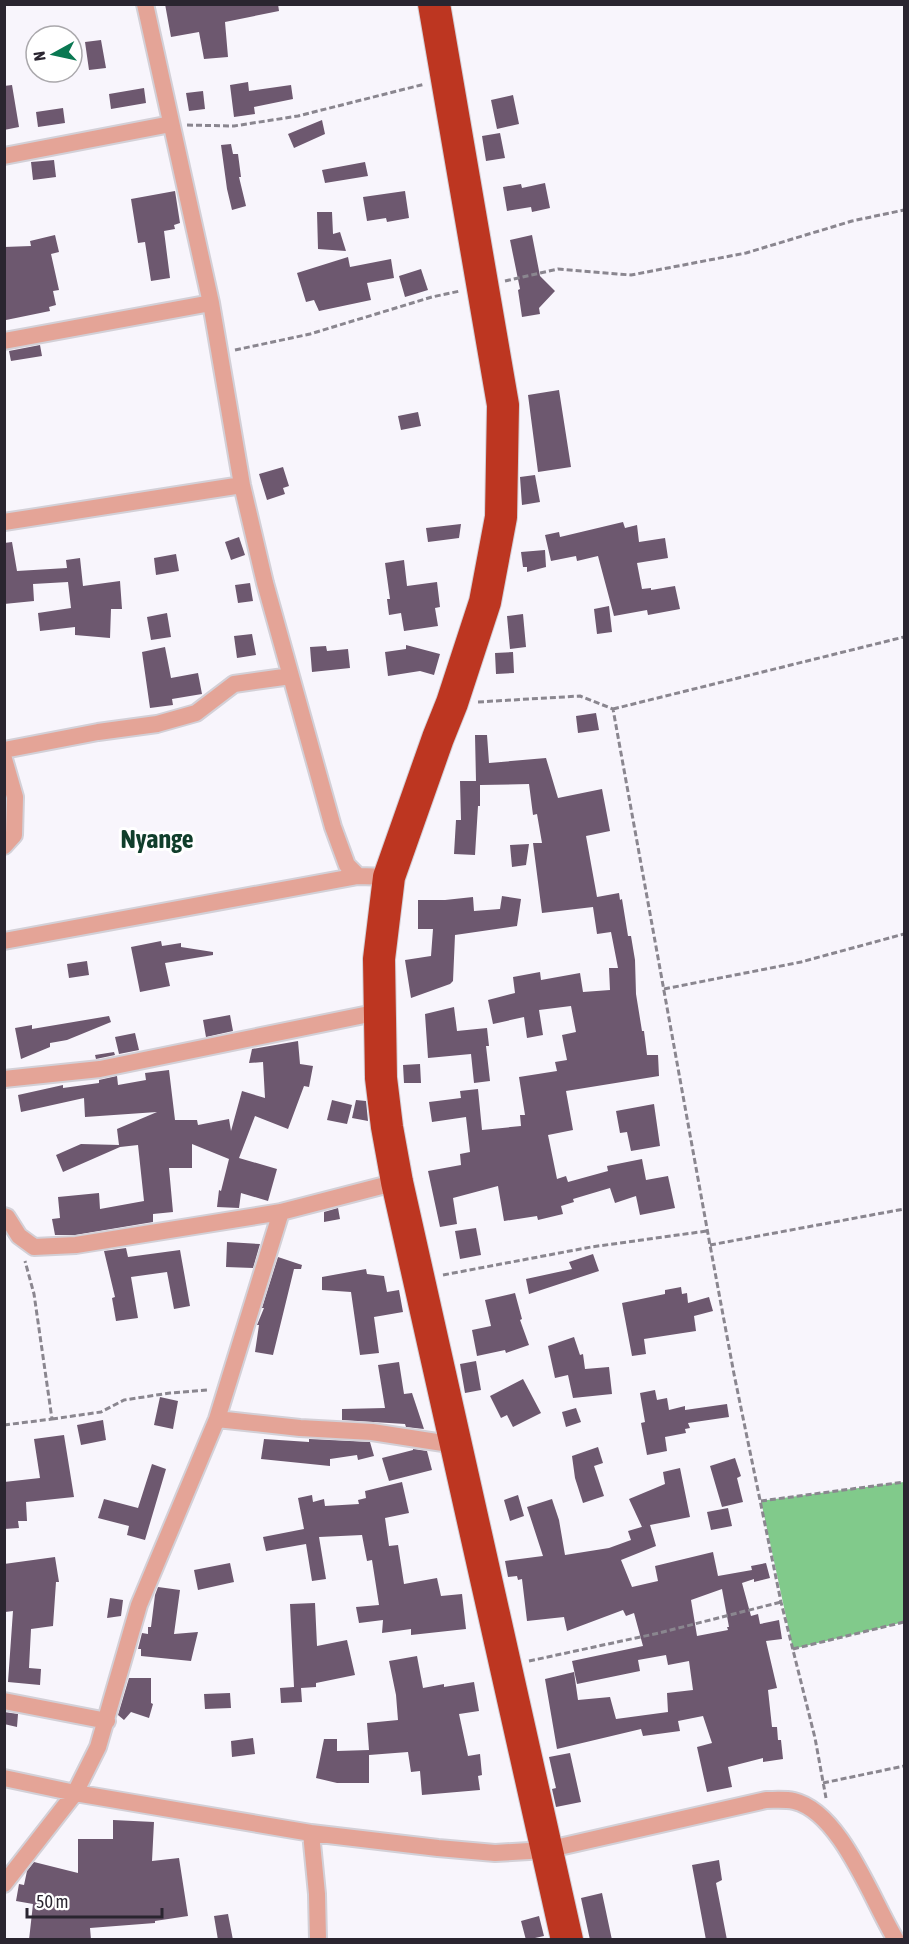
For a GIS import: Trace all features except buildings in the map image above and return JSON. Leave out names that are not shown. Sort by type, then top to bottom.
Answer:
[{"type":"highway","points":[[434,4],[504,405],[501,517],[484,602],[452,703],[389,877],[379,958],[381,1078],[397,1182],[567,1940]]},
{"type":"street","points":[[145,4],[211,303],[242,485],[265,583],[333,827],[348,865],[358,876]]},
{"type":"street","points":[[4,156],[171,124]]},
{"type":"street","points":[[4,340],[211,303]]},
{"type":"street","points":[[4,522],[242,485]]},
{"type":"street","points":[[4,750],[98,732],[157,724],[196,713],[234,684],[291,676]]},
{"type":"street","points":[[4,759],[15,797],[14,835],[4,846]]},
{"type":"street","points":[[4,941],[358,876],[389,877]]},
{"type":"street","points":[[4,1079],[100,1069],[379,1012]]},
{"type":"street","points":[[4,1216],[19,1236],[34,1247],[84,1245],[280,1212],[397,1182]]},
{"type":"street","points":[[4,1884],[75,1792],[98,1747],[139,1605],[228,1388],[280,1212]]},
{"type":"street","points":[[217,1419],[300,1428],[372,1432],[456,1445]]},
{"type":"street","points":[[4,1701],[107,1721]]},
{"type":"street","points":[[4,1778],[311,1833],[484,1852],[546,1850],[766,1800],[794,1801],[813,1810],[837,1833],[897,1940]]},
{"type":"street","points":[[311,1833],[317,1894],[318,1940]]},
{"type":"path","points":[[171,124],[234,126],[298,116],[447,78]]},
{"type":"path","points":[[220,354],[310,334],[432,297],[558,269],[631,276],[746,253],[852,221],[904,210]]},
{"type":"path","points":[[452,703],[580,696],[614,709],[904,637]]},
{"type":"path","points":[[614,709],[707,1231],[781,1602],[815,1738],[831,1826]]},
{"type":"path","points":[[664,989],[801,962],[904,934]]},
{"type":"path","points":[[710,1245],[904,1209]]},
{"type":"path","points":[[419,1280],[591,1247],[707,1231]]},
{"type":"path","points":[[19,1236],[34,1294],[52,1419]]},
{"type":"path","points":[[4,1425],[101,1412],[124,1400],[228,1388]]},
{"type":"path","points":[[760,1501],[904,1482]]},
{"type":"path","points":[[505,1665],[659,1633],[781,1602]]},
{"type":"path","points":[[793,1649],[904,1622]]},
{"type":"path","points":[[823,1783],[904,1766]]},
{"type":"green space","points":[[904,1482],[904,1622],[793,1649],[761,1501]]},
{"type":"district","name":"Nyange","points":[[157,839]]}]
